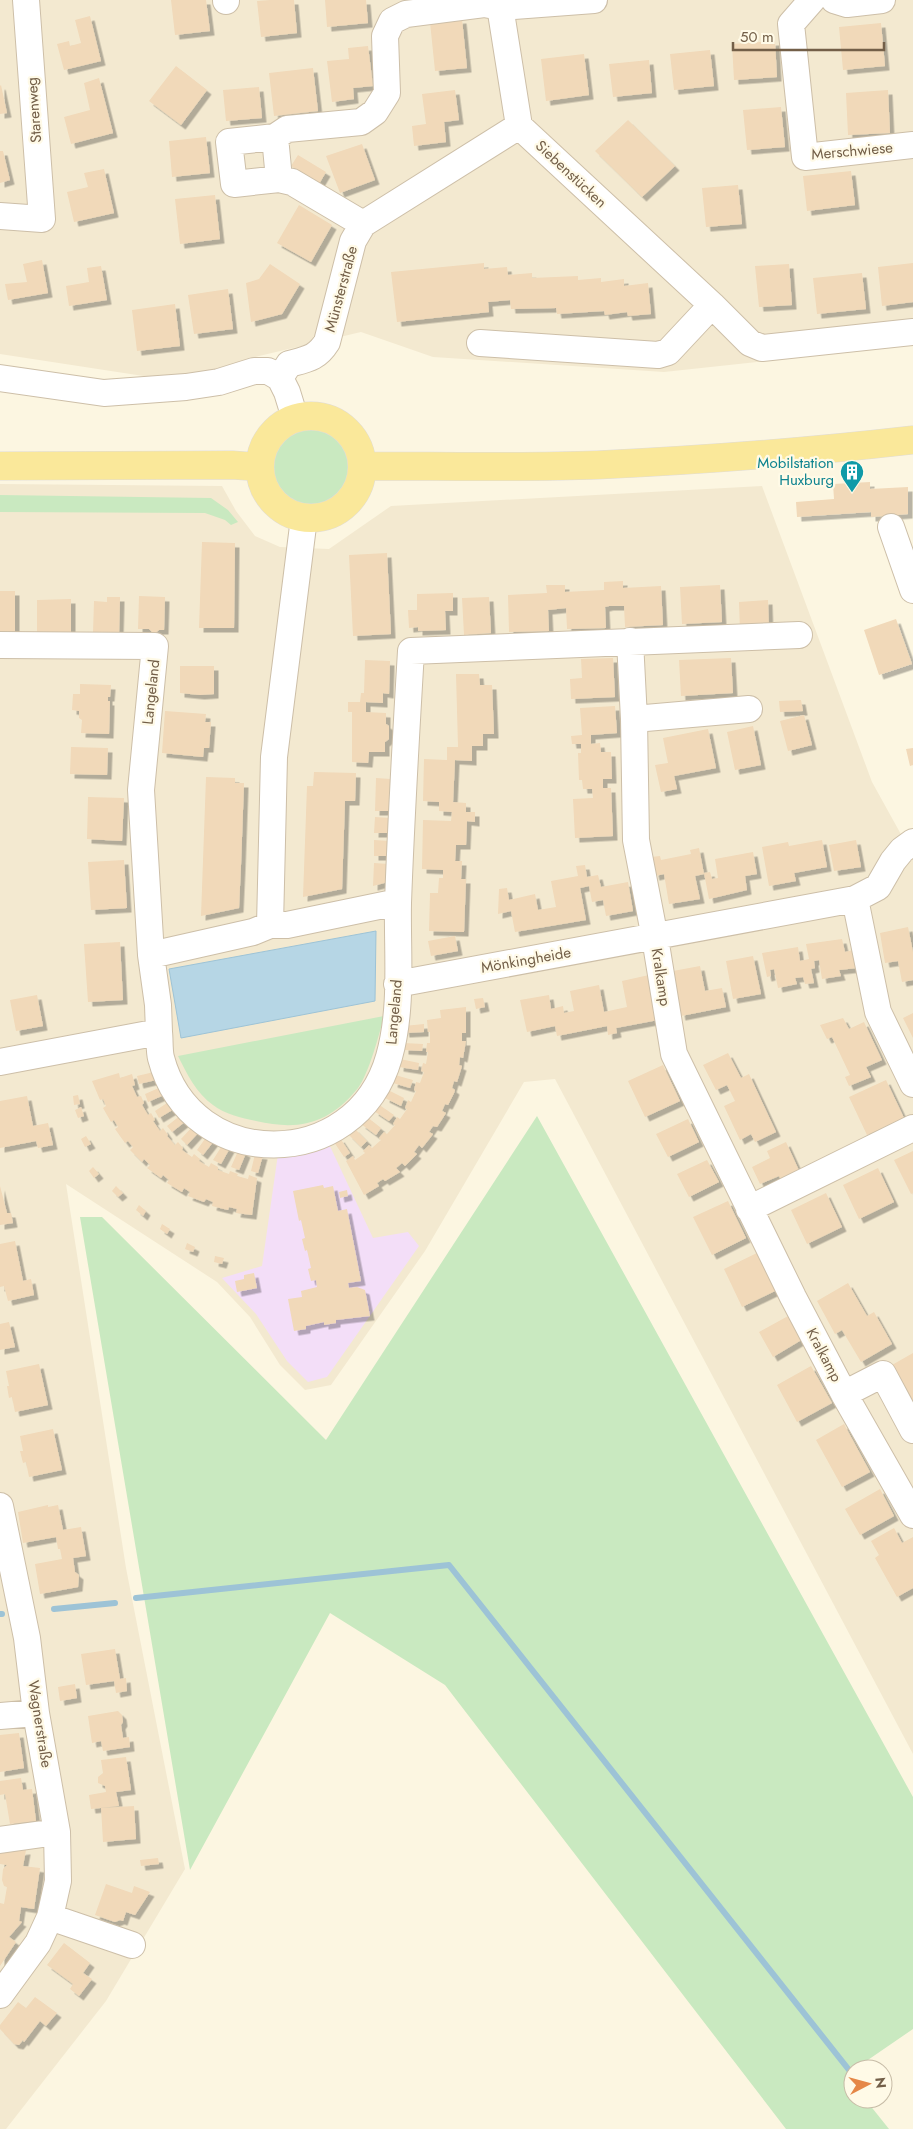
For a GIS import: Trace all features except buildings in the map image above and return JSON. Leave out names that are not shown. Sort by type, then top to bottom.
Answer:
[{"type":"main road","points":[[310,415],[327,418],[341,425],[353,436],[360,450],[362,466],[358,488],[345,506],[326,516],[304,518],[287,512],[272,501],[263,485],[260,467],[264,446],[276,429],[295,418],[310,415]]},
{"type":"main road","points":[[362,466],[491,467],[596,465],[773,454],[913,440]]},
{"type":"main road","points":[[0,466],[232,465],[260,467]]},
{"type":"street","name":"Starenweg","points":[[0,216],[42,219],[26,0]]},
{"type":"street","points":[[500,3],[519,126],[363,224],[292,182],[279,180],[234,184],[229,142],[274,137],[287,129],[361,122],[375,112],[388,93],[385,36],[392,21],[406,14],[484,4],[500,3],[594,0]]},
{"type":"street","name":"Merschwiese","points":[[812,0],[791,24],[805,157],[913,146]]},
{"type":"street","points":[[834,0],[847,4],[882,0]]},
{"type":"street","name":"Siebenstücken","points":[[519,126],[712,305],[750,344],[762,348],[913,332]]},
{"type":"street","points":[[274,137],[279,180]]},
{"type":"street","name":"Münsterstraße","points":[[280,378],[289,364],[315,356],[328,342],[353,241],[363,224]]},
{"type":"street","points":[[480,343],[658,355],[668,352],[712,305]]},
{"type":"street","points":[[0,378],[104,394],[186,387],[219,382],[254,371],[268,371],[280,378],[288,392],[295,418]]},
{"type":"street","points":[[270,926],[274,757],[304,518]]},
{"type":"street","points":[[890,527],[913,590]]},
{"type":"street","points":[[655,938],[636,840],[634,719],[630,641],[800,634]]},
{"type":"street","name":"Langeland","points":[[0,645],[155,646],[140,790],[151,955],[158,1005],[161,1056],[167,1075],[179,1095],[196,1114],[211,1126],[241,1139],[260,1144],[278,1145],[298,1143],[318,1137],[341,1126],[359,1111],[372,1094],[382,1078],[389,1058],[395,1030],[398,902],[411,651],[630,641]]},
{"type":"street","points":[[634,719],[748,709]]},
{"type":"street","name":"Mönkingheide","points":[[397,984],[655,938],[855,899],[878,887],[893,861],[902,850],[913,842]]},
{"type":"street","points":[[855,899],[878,1012],[912,1078]]},
{"type":"street","points":[[151,955],[253,932],[270,926],[287,925],[398,902]]},
{"type":"street","name":"Kralkamp","points":[[655,938],[674,1054],[749,1209],[844,1394],[910,1503]]},
{"type":"street","points":[[0,1062],[160,1032]]},
{"type":"street","points":[[749,1209],[913,1128]]},
{"type":"street","points":[[844,1394],[883,1374],[913,1430]]},
{"type":"street","name":"Wagnerstraße","points":[[0,1507],[23,1616],[36,1713],[58,1832],[58,1881],[50,1917],[38,1943],[0,1995]]},
{"type":"street","points":[[0,1716],[36,1713]]},
{"type":"street","points":[[0,1840],[58,1832]]},
{"type":"street","points":[[50,1917],[132,1946]]},
{"type":"shaded area","points":[[0,0],[913,0],[913,345],[664,372],[433,357],[361,332],[259,356],[176,381],[0,354]]},
{"type":"shaded area","points":[[0,484],[222,486],[236,511],[255,536],[280,547],[329,549],[391,506],[762,486],[872,782],[913,856],[913,1754],[555,1079],[524,1082],[425,1251],[331,1385],[305,1390],[280,1365],[250,1317],[217,1282],[66,1184],[126,1568],[185,1869],[106,2001],[6,2129],[0,2129]]},
{"type":"shaded area","points":[[328,1142],[373,1238],[408,1232],[419,1246],[327,1377],[308,1382],[287,1361],[256,1314],[222,1278],[262,1266],[278,1154]]},
{"type":"green space","points":[[312,428],[327,431],[339,440],[348,452],[351,467],[348,482],[339,494],[327,503],[312,506],[297,503],[285,494],[276,482],[273,467],[276,452],[285,440],[297,431]]},
{"type":"green space","points":[[0,495],[211,498],[228,510],[238,522],[231,525],[225,520],[205,513],[0,512]]},
{"type":"green space","points":[[384,1016],[370,1064],[358,1088],[336,1110],[312,1122],[286,1125],[272,1124],[223,1111],[207,1100],[197,1089],[178,1056]]},
{"type":"green space","points":[[537,1116],[913,1797],[913,2029],[869,2059],[843,2059],[843,2109],[873,2109],[889,2129],[786,2129],[445,1685],[330,1613],[190,1870],[80,1217],[102,1217],[326,1440]]},
{"type":"water","points":[[376,931],[375,1001],[181,1038],[169,969]]},
{"type":"waterway","points":[[136,1598],[449,1565],[843,2062]]},
{"type":"waterway","points":[[54,1609],[115,1603]]},
{"type":"place","name":"Mobilstation Huxburg","points":[[852,493]]}]
